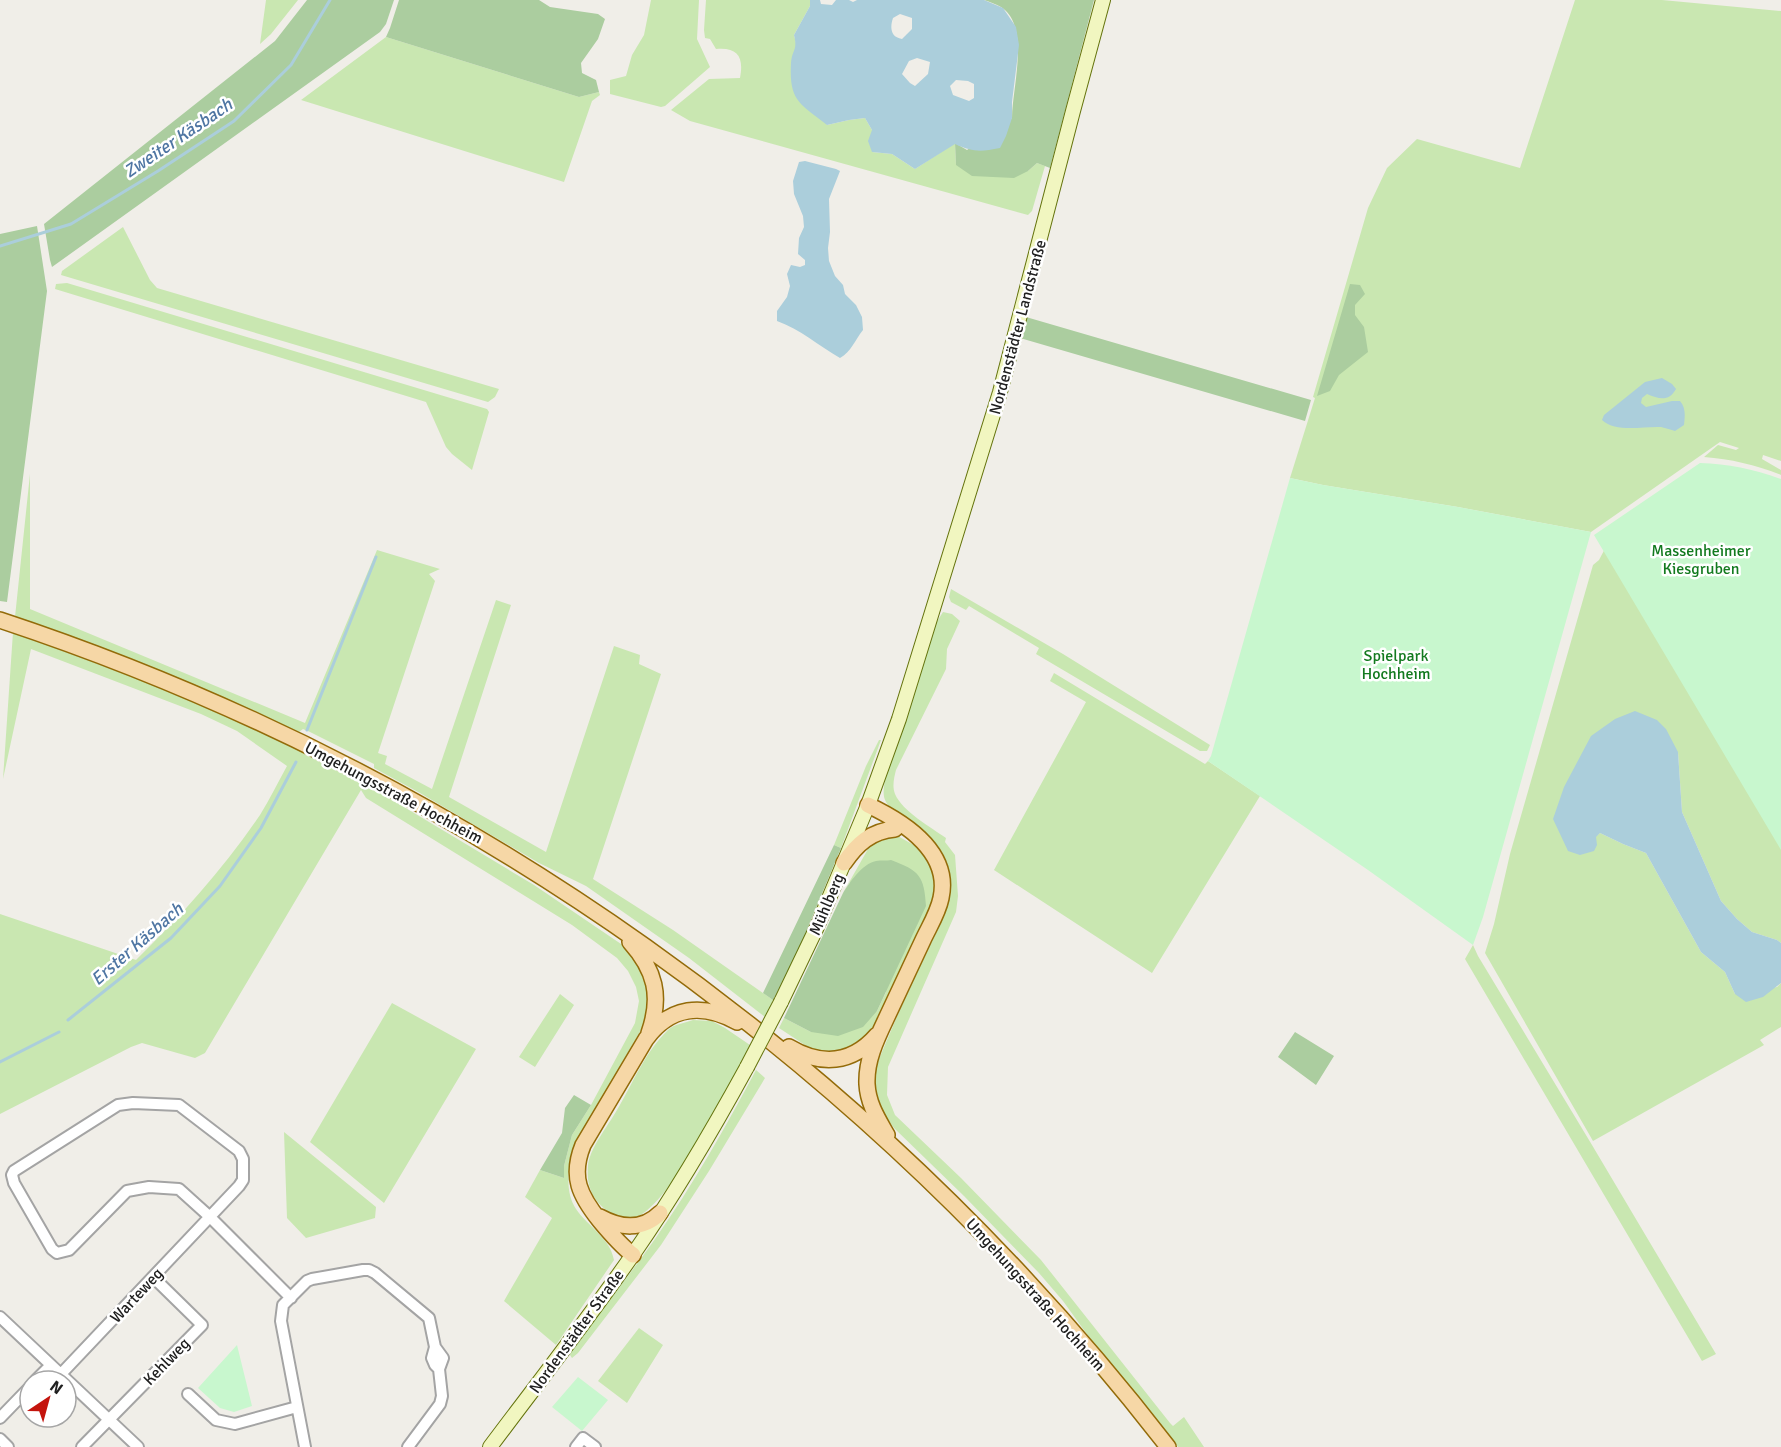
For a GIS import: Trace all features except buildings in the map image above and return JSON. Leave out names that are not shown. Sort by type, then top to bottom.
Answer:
[{"type":"main road","name":"Nordenstädter Landstraße","points":[[868,805],[921,651],[1000,392],[1103,0]]},
{"type":"main road","name":"Umgehungsstraße Hochheim","points":[[0,620],[76,646],[224,706],[324,753],[420,803],[615,924],[754,1027]]},
{"type":"main road","points":[[868,805],[876,820],[885,826],[913,834]]},
{"type":"main road","points":[[868,805],[885,813],[927,845],[937,860],[942,877],[942,892],[938,908],[882,1027],[867,1072],[869,1099],[895,1148]]},
{"type":"main road","name":"Mühlberg","points":[[747,1067],[817,927],[868,805]]},
{"type":"main road","points":[[844,863],[856,847],[871,835],[883,830],[895,829]]},
{"type":"main road","points":[[615,924],[643,957],[655,987],[655,1008],[646,1039]]},
{"type":"main road","points":[[634,1252],[618,1242],[584,1199],[578,1184],[577,1168],[586,1138],[646,1039],[668,1018],[681,1012],[698,1010],[718,1013],[771,1041]]},
{"type":"main road","points":[[754,1027],[802,1055],[827,1060],[844,1058],[859,1051],[872,1041],[882,1027]]},
{"type":"main road","points":[[754,1027],[856,1112],[895,1148]]},
{"type":"main road","name":"Nordenstädter Straße","points":[[490,1447],[634,1252],[700,1149],[747,1067]]},
{"type":"main road","name":"Umgehungsstraße Hochheim","points":[[895,1148],[992,1244],[1047,1303],[1168,1447]]},
{"type":"main road","points":[[612,1224],[626,1227],[638,1226],[650,1221],[660,1213]]},
{"type":"main road","points":[[595,1214],[629,1235],[634,1252]]},
{"type":"street","points":[[210,1216],[243,1180],[242,1155],[175,1104],[118,1105],[16,1168],[12,1175],[14,1183],[49,1245],[57,1253],[63,1253],[73,1247],[127,1191],[149,1187],[179,1189],[210,1216],[291,1298]]},
{"type":"street","name":"Warteweg","points":[[66,1369],[210,1216]]},
{"type":"street","points":[[305,1447],[281,1321],[281,1309],[307,1281],[369,1270],[425,1314],[431,1324],[435,1347],[443,1358],[439,1369],[442,1396],[440,1404],[408,1447]]},
{"type":"street","name":"Kehlweg","points":[[82,1447],[202,1324],[153,1277]]},
{"type":"street","points":[[0,1317],[55,1369]]},
{"type":"street","points":[[47,1369],[51,1365]]},
{"type":"street","points":[[78,1391],[138,1447]]},
{"type":"street","points":[[188,1394],[216,1420],[235,1424],[297,1407]]},
{"type":"street","points":[[0,1419],[18,1400]]},
{"type":"street","points":[[576,1447],[583,1438],[595,1447]]},
{"type":"street","points":[[0,1439],[8,1447]]},
{"type":"green space","points":[[266,0],[298,0],[260,44]]},
{"type":"green space","points":[[307,0],[394,0],[386,24],[380,32],[52,267],[44,224],[275,41]]},
{"type":"green space","points":[[399,0],[539,0],[550,7],[598,14],[605,19],[598,39],[581,63],[582,73],[596,80],[599,92],[579,97],[386,37]]},
{"type":"green space","points":[[651,0],[699,0],[697,39],[710,67],[661,107],[610,94],[610,80],[626,76],[632,55],[644,35]]},
{"type":"green space","points":[[706,0],[810,0],[810,6],[794,35],[797,47],[792,59],[827,125],[865,118],[872,130],[872,152],[892,154],[915,169],[955,143],[956,165],[1028,171],[1037,163],[1045,166],[1032,211],[1028,215],[690,121],[671,110],[709,79],[740,78],[741,64],[738,55],[730,50],[716,49],[710,39],[705,38]]},
{"type":"green space","points":[[984,0],[1094,0],[1050,168],[1037,163],[1014,178],[972,176],[956,165],[955,143],[967,150],[1012,118],[1018,58],[1015,28],[1010,16],[1001,7]]},
{"type":"green space","points":[[1575,0],[1662,0],[1781,11],[1781,461],[1763,455],[1762,459],[1781,470],[1781,475],[1743,463],[1704,457],[1718,445],[1736,450],[1739,448],[1720,442],[1591,532],[1290,478],[1315,398],[1313,397],[1368,208],[1387,168],[1417,139],[1520,168]]},
{"type":"green space","points":[[386,37],[579,97],[599,92],[600,95],[592,101],[564,182],[301,100]]},
{"type":"green space","points":[[37,226],[47,291],[7,602],[0,601],[0,234]]},
{"type":"green space","points":[[123,227],[150,280],[157,288],[499,389],[495,397],[488,402],[61,275],[62,271]]},
{"type":"green space","points":[[67,283],[487,409],[489,412],[472,470],[446,447],[426,402],[55,289],[56,284]]},
{"type":"green space","points":[[1350,284],[1360,285],[1365,294],[1355,305],[1355,315],[1364,327],[1368,352],[1339,375],[1330,391],[1317,396]]},
{"type":"green space","points":[[1026,317],[1311,400],[1305,421],[1020,338]]},
{"type":"green space","name":"Massenheimer Kiesgruben","points":[[1700,463],[1741,468],[1781,479],[1781,850],[1594,535]]},
{"type":"green space","points":[[30,474],[30,609],[305,723],[377,550],[440,569],[429,574],[435,581],[378,753],[387,756],[385,764],[432,789],[496,600],[511,605],[449,797],[546,852],[614,646],[640,655],[639,664],[661,674],[593,879],[673,930],[773,1000],[765,1017],[689,958],[586,886],[539,863],[374,768],[374,764],[303,729],[299,732],[175,677],[15,617]]},
{"type":"green space","name":"Spielpark Hochheim","points":[[1290,478],[1591,532],[1483,917],[1473,945],[1208,761]]},
{"type":"green space","points":[[1608,543],[1781,621],[1781,943],[1752,932],[1721,901],[1682,812],[1678,752],[1595,837],[1600,833],[1646,853],[1701,952],[1725,972],[1735,994],[1777,987],[1781,983],[1781,1027],[1760,1040],[1764,1045],[1593,1141],[1485,953],[1510,854],[1593,565],[1599,560]]},
{"type":"green space","points":[[951,589],[1063,654],[1210,745],[1207,751],[1200,751],[1036,654],[1039,648],[969,606],[966,610],[951,602],[949,597]]},
{"type":"green space","points":[[943,612],[952,614],[960,621],[947,649],[946,669],[896,770],[894,788],[895,794],[904,807],[946,838],[945,842],[955,855],[958,896],[956,912],[888,1067],[887,1095],[895,1115],[961,1178],[1041,1260],[1170,1423],[1173,1426],[1184,1417],[1204,1447],[1178,1447],[1039,1273],[894,1128],[881,1110],[876,1097],[874,1083],[877,1064],[937,930],[950,884],[947,863],[934,841],[890,807],[884,794],[885,779],[936,623]]},
{"type":"green space","points":[[13,632],[157,686],[305,751],[369,786],[534,885],[624,946],[640,964],[648,984],[646,1017],[642,1028],[577,1142],[568,1184],[576,1209],[606,1243],[614,1260],[556,1345],[504,1301],[552,1218],[525,1197],[540,1170],[564,1178],[564,1166],[572,1135],[591,1105],[635,1023],[639,1001],[636,987],[628,971],[617,958],[572,925],[366,798],[361,790],[205,1053],[195,1058],[142,1043],[0,1114],[0,914],[136,960],[170,926],[232,854],[260,815],[287,766],[237,731],[201,714],[31,649],[3,779]]},
{"type":"green space","points":[[1054,673],[1205,764],[1208,761],[1260,796],[1152,973],[994,870],[1086,702],[1050,681]]},
{"type":"green space","points":[[879,740],[881,740],[841,848],[834,845]]},
{"type":"green space","points":[[896,835],[919,848],[928,862],[933,874],[932,903],[871,1031],[851,1047],[837,1051],[811,1049],[779,1028],[784,1018],[811,1032],[877,1011],[886,992],[850,882],[843,893],[877,837]]},
{"type":"green space","points":[[834,845],[841,848],[798,951],[773,1000],[763,993]]},
{"type":"green space","points":[[891,860],[914,871],[919,876],[924,888],[926,906],[877,1011],[863,1027],[838,1036],[811,1032],[784,1018],[843,893],[866,866],[876,861]]},
{"type":"green space","points":[[1473,945],[1716,1354],[1702,1361],[1465,959]]},
{"type":"green space","points":[[560,994],[574,1005],[535,1067],[519,1057]]},
{"type":"green space","points":[[392,1003],[476,1049],[384,1203],[310,1142]]},
{"type":"green space","points":[[693,1020],[712,1021],[750,1045],[699,1140],[666,1190],[650,1208],[635,1218],[619,1218],[604,1208],[592,1193],[588,1181],[589,1159],[653,1048],[670,1028]]},
{"type":"green space","points":[[1295,1032],[1334,1056],[1316,1085],[1278,1057]]},
{"type":"green space","points":[[756,1070],[765,1078],[709,1171],[661,1245],[572,1358],[570,1353],[669,1219]]},
{"type":"green space","points":[[574,1095],[591,1105],[572,1135],[564,1166],[564,1178],[540,1170],[562,1133],[565,1108]]},
{"type":"green space","points":[[284,1132],[376,1207],[375,1218],[306,1238],[287,1218]]},
{"type":"green space","points":[[639,1328],[663,1345],[627,1403],[598,1381]]},
{"type":"green space","points":[[237,1345],[252,1406],[234,1412],[220,1408],[198,1388]]},
{"type":"green space","points":[[578,1377],[608,1400],[582,1431],[552,1407]]},
{"type":"water","points":[[810,0],[820,0],[821,4],[832,5],[836,0],[853,2],[857,0],[984,0],[1003,8],[1016,27],[1019,45],[1012,118],[1000,148],[977,150],[955,144],[915,169],[892,154],[872,152],[868,141],[872,130],[865,118],[827,125],[803,106],[794,94],[792,86],[791,63],[795,47],[794,35],[810,6]],"holes":[[[900,14],[912,18],[912,29],[902,39],[895,36],[891,28],[893,18]],[[917,58],[930,62],[928,74],[915,86],[902,74],[909,61]],[[956,80],[968,81],[974,84],[974,98],[969,101],[953,95],[950,86]]]},
{"type":"water","points":[[805,161],[840,171],[829,199],[829,261],[835,276],[843,285],[845,294],[856,305],[862,317],[863,330],[850,349],[840,358],[802,333],[777,321],[777,311],[787,297],[790,286],[787,274],[791,265],[800,267],[805,265],[805,260],[798,254],[799,238],[804,227],[803,216],[794,194],[793,181],[799,162]]},
{"type":"water","points":[[1662,378],[1676,389],[1673,393],[1667,398],[1647,394],[1642,398],[1641,403],[1646,407],[1680,401],[1685,415],[1684,425],[1675,431],[1661,427],[1622,428],[1602,420],[1604,415],[1645,382]]},
{"type":"water","points":[[1635,711],[1657,720],[1666,729],[1678,752],[1682,812],[1721,901],[1752,932],[1781,943],[1781,983],[1763,997],[1746,1002],[1735,994],[1725,972],[1701,952],[1646,853],[1600,833],[1596,837],[1597,845],[1594,851],[1580,855],[1568,851],[1553,819],[1564,787],[1591,736],[1615,719]]},
{"type":"waterway","name":"Zweiter Käsbach","points":[[0,246],[71,224],[234,121],[291,65],[330,0]]},
{"type":"waterway","name":"Erster Käsbach","points":[[307,730],[376,557]]},
{"type":"waterway","name":"Erster Käsbach","points":[[68,1020],[171,938],[220,886],[261,828],[296,762]]},
{"type":"waterway","name":"Erster Käsbach","points":[[0,1062],[59,1032]]}]
